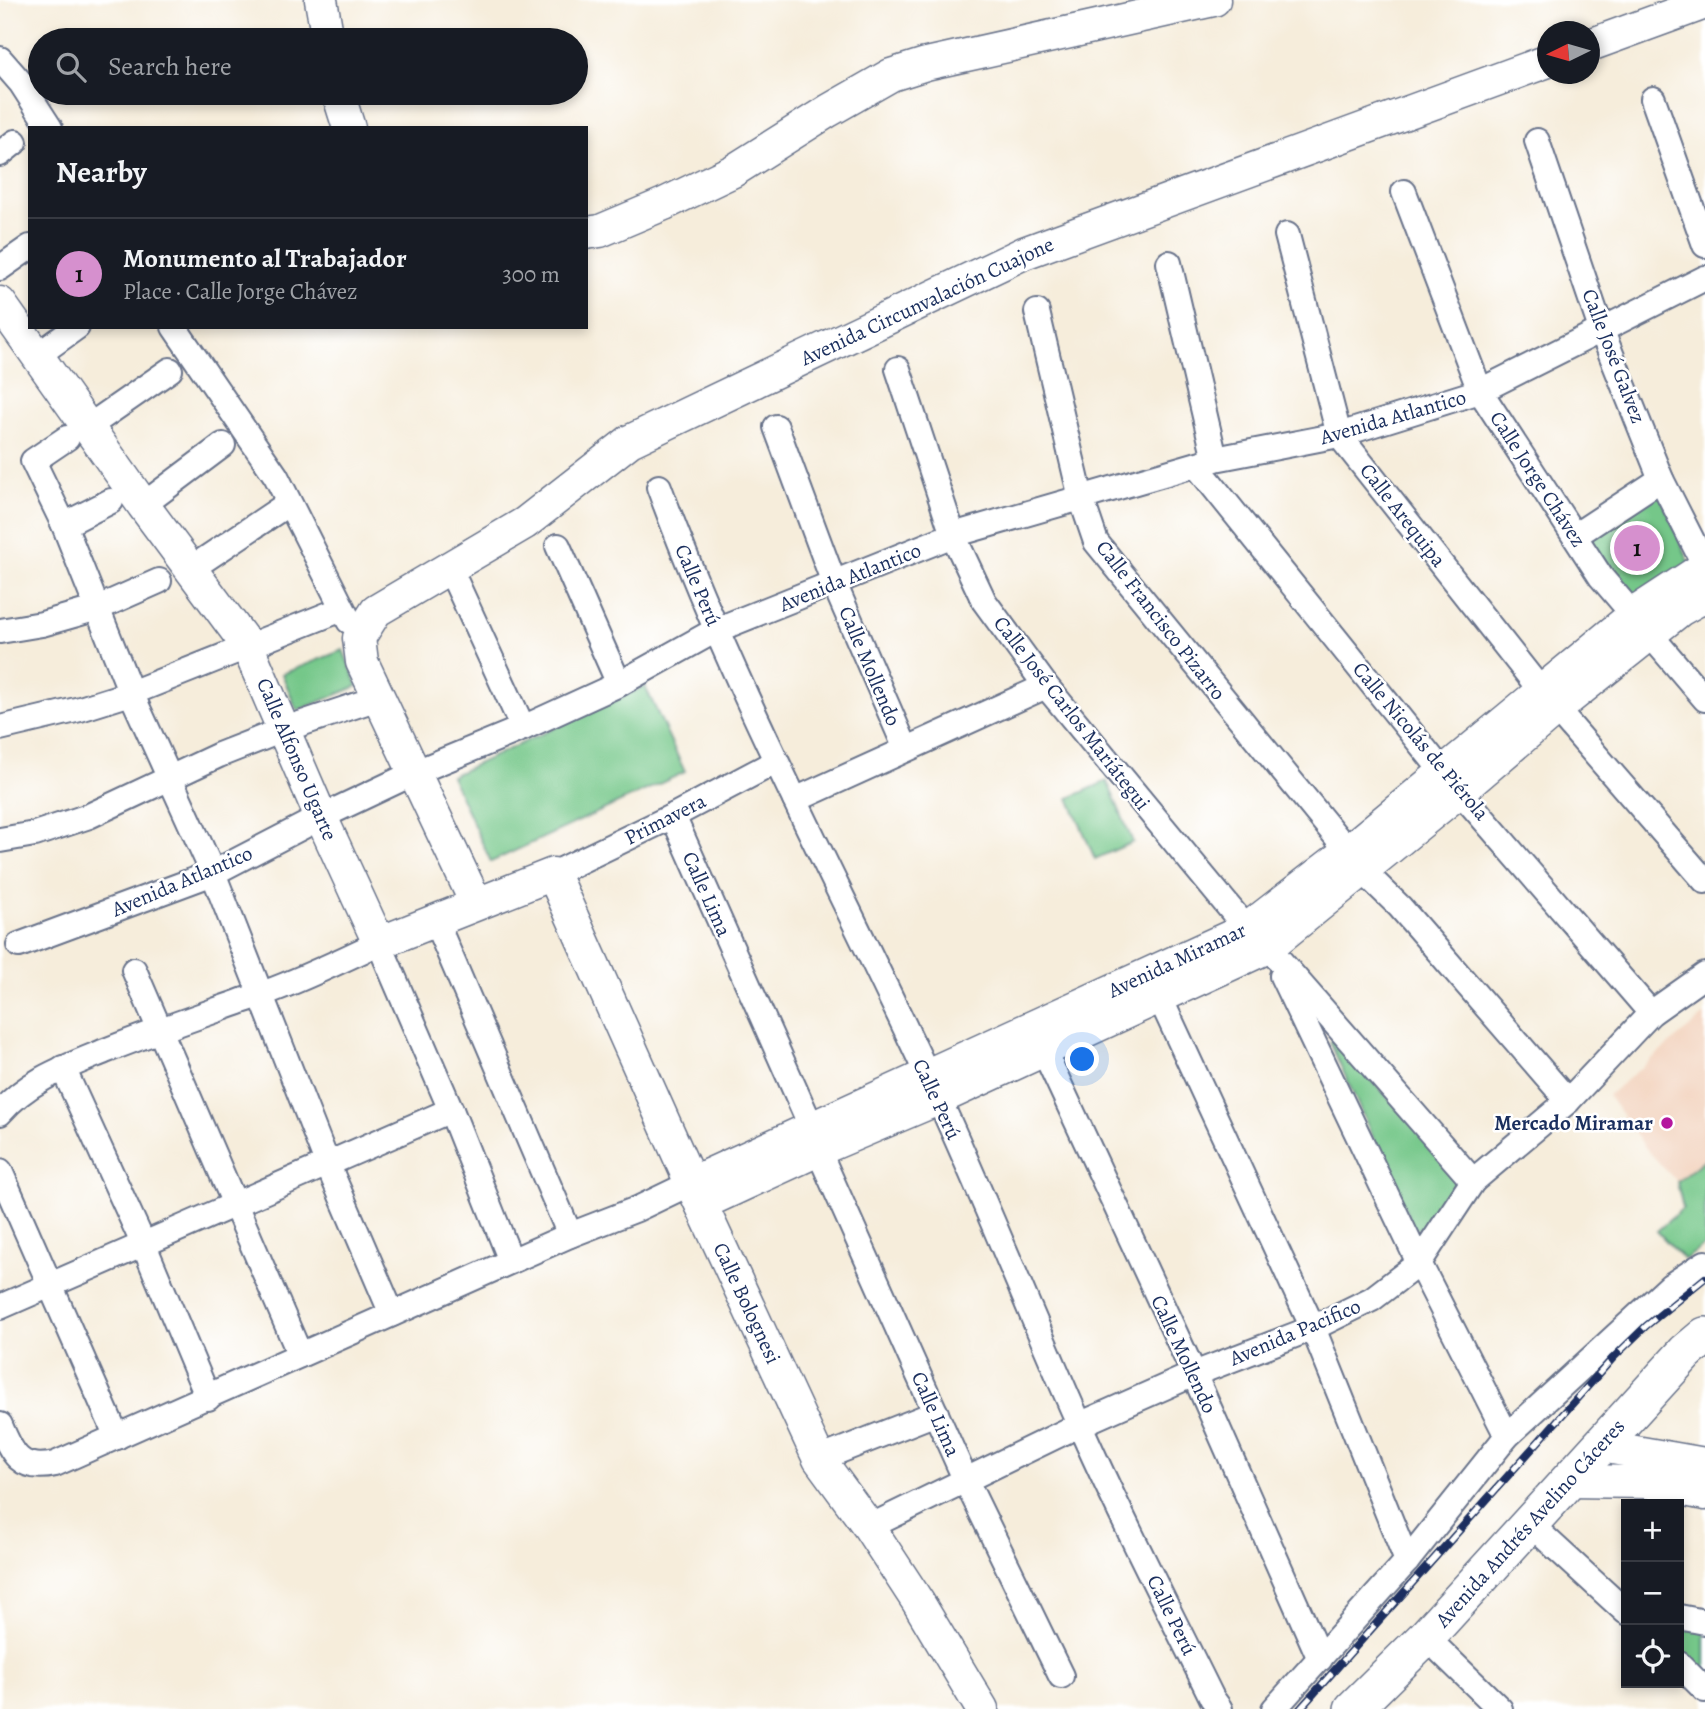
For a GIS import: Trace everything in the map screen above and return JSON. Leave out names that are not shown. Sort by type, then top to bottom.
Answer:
[{"type":"highway","name":"Avenida Andrés Avelino Cáceres","points":[[1387,1709],[1435,1646],[1613,1447],[1686,1352],[1705,1336]]},
{"type":"highway","name":"Avenida Andrés Avelino Cáceres","points":[[1613,1447],[1656,1408],[1705,1352]]},
{"type":"highway","name":"Avenida Andrés Avelino Cáceres","points":[[1353,1709],[1435,1646]]},
{"type":"main road","points":[[321,0],[326,28]]},
{"type":"main road","points":[[588,233],[600,231],[652,210],[733,171],[891,75],[926,64],[1214,0]]},
{"type":"main road","points":[[1600,42],[1705,3]]},
{"type":"main road","name":"Avenida Circunvalación Cuajone","points":[[359,638],[376,611],[525,523],[631,441],[1024,253],[1537,65]]},
{"type":"main road","points":[[342,105],[348,126]]},
{"type":"main road","name":"Calle Alfonso Ugarte","points":[[0,303],[37,355],[77,433],[144,505],[247,645],[379,943]]},
{"type":"main road","name":"Avenida Miramar","points":[[932,1087],[1044,1051],[1160,998],[1257,938],[1642,625],[1705,567]]},
{"type":"main road","name":"Avenida Miramar","points":[[1642,625],[1680,610],[1705,596]]},
{"type":"main road","points":[[359,638],[362,662],[476,903]]},
{"type":"main road","points":[[379,943],[552,874]]},
{"type":"main road","name":"Calle Bolognesi","points":[[552,874],[819,1460],[869,1527],[982,1709]]},
{"type":"main road","name":"Avenida Miramar","points":[[696,1194],[1257,938]]},
{"type":"main road","points":[[1613,1447],[1705,1464]]},
{"type":"main road","points":[[1582,1482],[1647,1482],[1705,1494]]},
{"type":"street","points":[[0,59],[28,94]]},
{"type":"street","points":[[1653,99],[1705,245]]},
{"type":"street","points":[[35,105],[49,126]]},
{"type":"street","name":"Calle José Galvez","points":[[1537,141],[1601,328],[1661,479],[1705,567]]},
{"type":"street","name":"Calle Jorge Chávez","points":[[1404,192],[1480,391],[1601,577],[1705,699]]},
{"type":"street","name":"Calle Arequipa","points":[[1287,235],[1339,435],[1549,700],[1705,881]]},
{"type":"street","points":[[0,268],[28,248]]},
{"type":"street","name":"Calle Nicolás de Piérola","points":[[1168,262],[1206,462],[1452,781],[1651,1013]]},
{"type":"street","name":"Avenida Atlantico","points":[[19,944],[214,873],[321,817],[416,772],[523,728],[619,684],[716,630],[834,583],[953,536],[1206,462],[1339,435],[1480,391],[1705,278]]},
{"type":"street","name":"Calle Francisco Pizarro","points":[[1037,312],[1081,498],[1097,542],[1355,860],[1400,907],[1568,1101]]},
{"type":"street","points":[[37,355],[74,329]]},
{"type":"street","points":[[175,329],[276,476],[341,609],[359,638]]},
{"type":"street","name":"Calle José Carlos Mariátegui","points":[[898,369],[953,536],[984,601],[1046,686],[1257,938]]},
{"type":"street","points":[[170,370],[33,461],[64,526],[131,693],[214,873],[327,1163],[393,1314]]},
{"type":"street","name":"Calle Mollendo","points":[[776,427],[834,583],[906,749]]},
{"type":"street","points":[[144,505],[223,445]]},
{"type":"street","points":[[1576,535],[1661,479]]},
{"type":"street","name":"Calle Perú","points":[[659,487],[686,561],[775,762],[932,1087],[1079,1425],[1212,1698],[1220,1709]]},
{"type":"street","points":[[64,526],[111,501]]},
{"type":"street","points":[[192,568],[289,503]]},
{"type":"street","points":[[558,547],[619,684]]},
{"type":"street","points":[[450,569],[523,728]]},
{"type":"street","points":[[0,631],[42,624],[98,608],[159,581]]},
{"type":"street","points":[[0,728],[80,709],[131,693],[341,609]]},
{"type":"street","points":[[795,800],[1046,686]]},
{"type":"street","points":[[0,840],[35,834],[89,816],[168,776],[285,729],[378,698]]},
{"type":"street","name":"Primavera","points":[[552,874],[673,816],[775,762]]},
{"type":"street","name":"Calle Lima","points":[[673,816],[966,1481],[1061,1676]]},
{"type":"street","points":[[435,920],[570,1235]]},
{"type":"street","points":[[1257,938],[1473,1181]]},
{"type":"street","points":[[1257,938],[1507,1436]]},
{"type":"street","points":[[0,1112],[13,1098],[35,1082],[63,1068],[158,1030],[260,995],[379,943]]},
{"type":"street","name":"Calle Alfonso Ugarte","points":[[379,943],[451,1110],[511,1261]]},
{"type":"street","points":[[134,970],[300,1355]]},
{"type":"street","name":"Avenida Pacifico","points":[[869,1527],[1079,1425],[1194,1374],[1312,1328],[1372,1299],[1419,1263],[1473,1181],[1568,1101],[1651,1013],[1705,975]]},
{"type":"street","points":[[1160,998],[1312,1328],[1407,1561]]},
{"type":"street","name":"Calle Mollendo","points":[[1044,1051],[1194,1374],[1321,1659]]},
{"type":"street","points":[[63,1068],[143,1243],[208,1398]]},
{"type":"street","points":[[0,1307],[451,1110]]},
{"type":"street","points":[[0,1171],[117,1437]]},
{"type":"street","points":[[0,1425],[9,1447],[28,1465],[40,1468],[55,1464],[570,1235],[637,1209],[696,1194]]},
{"type":"street","points":[[1274,1709],[1407,1561],[1507,1436],[1670,1286],[1705,1263]]},
{"type":"street","points":[[819,1460],[936,1413]]},
{"type":"street","points":[[1539,1531],[1621,1605]]},
{"type":"street","points":[[1684,1618],[1705,1622]]},
{"type":"street","points":[[1435,1646],[1500,1709]]},
{"type":"street","points":[[1684,1669],[1705,1690]]},
{"type":"shaded area","name":"Mercado Miramar","points":[[1705,1015],[1705,1159],[1677,1182],[1648,1151],[1608,1095]]},
{"type":"green space","points":[[1658,489],[1699,585],[1651,619],[1583,545]]},
{"type":"green space","points":[[343,650],[358,686],[297,711],[282,674]]},
{"type":"green space","points":[[645,686],[685,772],[491,862],[451,776]]},
{"type":"green space","points":[[1107,781],[1133,842],[1095,859],[1069,798]]},
{"type":"green space","points":[[1334,1039],[1453,1167],[1456,1181],[1425,1228],[1414,1229],[1330,1042]]},
{"type":"green space","points":[[1705,1159],[1705,1245],[1684,1260],[1657,1231],[1683,1208],[1677,1182]]},
{"type":"green space","points":[[1684,1625],[1705,1629],[1705,1674],[1684,1654]]},
{"type":"railway","points":[[1300,1709],[1613,1358],[1646,1326],[1705,1278]]},
{"type":"place","name":"Monumento al Trabajador","points":[[1637,548]]},
{"type":"place","name":"Mercado Miramar","points":[[1667,1123]]}]
